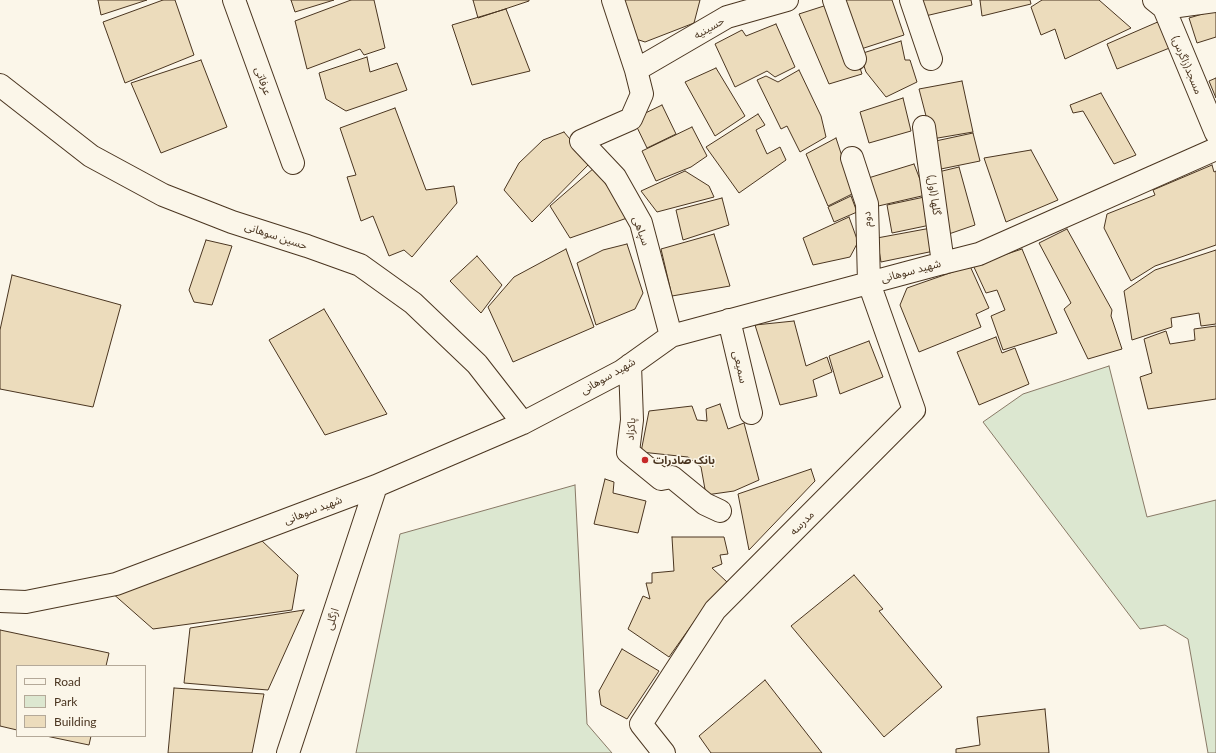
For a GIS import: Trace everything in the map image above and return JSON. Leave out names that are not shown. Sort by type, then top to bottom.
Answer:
[{"type":"street","name":"عرفاتی","points":[[234,0],[293,163]]},
{"type":"street","points":[[613,0],[636,70]]},
{"type":"street","name":"حسینیه","points":[[636,70],[725,9],[787,0]]},
{"type":"street","points":[[834,0],[855,59]]},
{"type":"street","points":[[911,0],[931,60]]},
{"type":"street","points":[[1159,4],[1216,1]]},
{"type":"street","name":"مسجد(زاگرس)","points":[[1159,4],[1216,133]]},
{"type":"street","name":"سپاهی","points":[[636,70],[642,94],[631,119],[581,141],[615,177],[641,223],[671,336]]},
{"type":"street","name":"حسین سوهانی","points":[[0,85],[91,156],[164,195],[232,222],[360,265],[413,304],[477,364],[523,423]]},
{"type":"street","name":"گلها (اول)","points":[[924,128],[943,263]]},
{"type":"street","name":"شهید سوهانی","points":[[0,601],[26,602],[116,584],[376,486],[523,423],[622,370],[671,336],[869,282],[979,254],[1216,149]]},
{"type":"street","name":"دوم","points":[[852,158],[867,204],[869,282]]},
{"type":"street","name":"مدرسه","points":[[664,753],[641,724],[715,610],[914,410],[869,282]]},
{"type":"street","name":"سمیعی","points":[[729,320],[751,413]]},
{"type":"street","name":"پاکزاد","points":[[630,364],[632,420],[628,452],[661,479],[672,476],[705,504],[720,511]]},
{"type":"street","name":"ازگلی","points":[[288,753],[376,486]]},
{"type":"green space","points":[[1109,366],[1147,517],[1216,500],[1216,753],[1208,753],[1188,639],[1165,625],[1140,629],[983,422],[1023,394]]},
{"type":"green space","points":[[575,485],[587,724],[612,753],[356,753],[400,534]]},
{"type":"building","points":[[98,0],[147,0],[101,15]]},
{"type":"building","points":[[163,0],[175,0],[194,55],[125,83],[103,22]]},
{"type":"building","points":[[291,0],[334,0],[295,12]]},
{"type":"building","points":[[351,0],[374,0],[385,48],[364,55],[360,49],[307,69],[295,21]]},
{"type":"building","points":[[473,0],[529,0],[529,1],[478,18]]},
{"type":"building","points":[[618,0],[700,0],[694,23],[645,42],[630,37]]},
{"type":"building","points":[[839,0],[892,0],[904,35],[858,50]]},
{"type":"building","points":[[915,0],[971,0],[972,5],[921,17]]},
{"type":"building","points":[[980,0],[1030,0],[1031,4],[982,16]]},
{"type":"building","points":[[1042,0],[1099,0],[1131,28],[1065,59],[1055,29],[1041,35],[1031,7]]},
{"type":"building","points":[[827,5],[859,65],[862,74],[829,84],[799,14]]},
{"type":"building","points":[[506,9],[530,71],[472,85],[452,25]]},
{"type":"building","points":[[1216,10],[1216,37],[1197,43],[1189,18]]},
{"type":"building","points":[[1160,21],[1172,47],[1117,69],[1107,44]]},
{"type":"building","points":[[776,24],[795,67],[775,77],[767,71],[735,87],[715,44],[742,30],[746,36]]},
{"type":"building","points":[[901,41],[905,60],[910,60],[917,82],[886,97],[866,72],[860,54]]},
{"type":"building","points":[[367,57],[370,72],[397,63],[407,90],[346,111],[326,99],[319,73]]},
{"type":"building","points":[[201,60],[227,127],[161,153],[131,83]]},
{"type":"building","points":[[716,68],[745,116],[715,136],[685,82]]},
{"type":"building","points":[[799,70],[821,116],[826,137],[800,152],[787,126],[781,129],[757,80],[766,76],[778,82]]},
{"type":"building","points":[[1216,78],[1216,98],[1209,81]]},
{"type":"building","points":[[962,81],[973,132],[932,139],[919,89]]},
{"type":"building","points":[[1101,93],[1136,155],[1114,164],[1083,111],[1073,113],[1070,105]]},
{"type":"building","points":[[903,98],[911,131],[869,143],[860,112]]},
{"type":"building","points":[[662,105],[676,134],[647,148],[633,119]]},
{"type":"building","points":[[395,108],[426,190],[454,186],[457,203],[412,257],[404,250],[389,256],[373,216],[361,221],[347,177],[356,175],[340,128]]},
{"type":"building","points":[[758,114],[765,125],[756,130],[767,154],[780,147],[786,160],[739,193],[706,147]]},
{"type":"building","points":[[692,127],[707,156],[691,167],[656,181],[642,151]]},
{"type":"building","points":[[564,132],[590,163],[532,222],[504,190],[519,163],[543,140]]},
{"type":"building","points":[[973,133],[980,161],[936,170],[931,142]]},
{"type":"building","points":[[836,138],[854,193],[828,206],[806,154]]},
{"type":"building","points":[[1031,150],[1058,200],[1006,222],[984,158]]},
{"type":"building","points":[[914,164],[926,195],[874,207],[865,179]]},
{"type":"building","points":[[1212,165],[1214,172],[1216,171],[1216,245],[1155,266],[1131,281],[1104,228],[1107,214],[1155,195],[1153,190]]},
{"type":"building","points":[[959,167],[975,225],[943,236],[934,173]]},
{"type":"building","points":[[594,168],[630,217],[570,238],[550,206]]},
{"type":"building","points":[[685,171],[709,186],[714,197],[657,212],[641,191]]},
{"type":"building","points":[[851,196],[857,212],[834,222],[828,207]]},
{"type":"building","points":[[929,196],[935,224],[892,233],[887,205]]},
{"type":"building","points":[[722,198],[729,225],[683,240],[676,210]]},
{"type":"building","points":[[849,217],[858,242],[850,257],[813,265],[803,238]]},
{"type":"building","points":[[931,228],[934,251],[881,262],[877,238]]},
{"type":"building","points":[[1067,229],[1112,310],[1111,316],[1122,349],[1088,359],[1064,309],[1071,303],[1039,243]]},
{"type":"building","points":[[714,234],[730,286],[672,296],[661,249]]},
{"type":"building","points":[[206,240],[232,246],[212,305],[194,302],[189,290]]},
{"type":"building","points":[[627,244],[643,293],[635,309],[596,325],[577,263],[603,250]]},
{"type":"building","points":[[566,249],[594,327],[513,362],[488,307],[514,277]]},
{"type":"building","points":[[1022,249],[1057,333],[1003,350],[991,316],[1005,310],[997,290],[986,293],[973,265]]},
{"type":"building","points":[[1216,250],[1216,324],[1201,326],[1199,313],[1171,318],[1172,327],[1132,340],[1124,291],[1155,270]]},
{"type":"building","points":[[477,256],[502,285],[481,313],[450,281]]},
{"type":"building","points":[[970,266],[989,308],[976,314],[981,327],[919,352],[900,305],[907,288]]},
{"type":"building","points":[[12,275],[121,305],[93,407],[0,389],[0,330]]},
{"type":"building","points":[[324,309],[387,414],[325,435],[269,340]]},
{"type":"building","points":[[794,321],[806,366],[827,357],[832,372],[813,380],[817,396],[780,405],[755,325]]},
{"type":"building","points":[[1216,326],[1216,399],[1148,409],[1140,377],[1152,373],[1144,339],[1166,331],[1170,344],[1195,340],[1194,329]]},
{"type":"building","points":[[996,337],[1002,353],[1015,348],[1029,384],[979,405],[957,352]]},
{"type":"building","points":[[869,341],[883,377],[840,394],[829,356]]},
{"type":"building","points":[[720,404],[728,429],[744,423],[759,480],[734,491],[706,495],[701,467],[688,457],[641,452],[649,411],[692,406],[697,420],[707,421],[706,409]]},
{"type":"building","points":[[811,469],[815,481],[749,550],[738,494]]},
{"type":"building","points":[[605,479],[614,482],[613,493],[646,501],[638,533],[594,524]]},
{"type":"building","points":[[672,537],[724,537],[728,554],[720,555],[722,564],[712,568],[727,582],[706,605],[669,657],[628,629],[643,596],[650,599],[646,583],[652,583],[652,573],[674,571]]},
{"type":"building","points":[[261,540],[298,575],[292,610],[153,629],[111,592]]},
{"type":"building","points":[[854,575],[883,609],[879,611],[942,687],[884,737],[791,626]]},
{"type":"building","points":[[304,610],[268,690],[184,683],[190,628]]},
{"type":"building","points":[[0,630],[109,653],[106,665],[16,665],[16,730],[0,726]]},
{"type":"building","points":[[622,649],[659,671],[627,719],[601,705],[599,691]]},
{"type":"building","points":[[765,680],[822,753],[711,753],[699,736]]},
{"type":"building","points":[[174,688],[264,694],[252,753],[168,753]]},
{"type":"building","points":[[1045,709],[1049,753],[956,753],[956,749],[980,745],[977,717]]},
{"type":"building","points":[[51,737],[91,737],[89,745]]},
{"type":"place","name":"بانک صادرات","points":[[645,460]]}]
